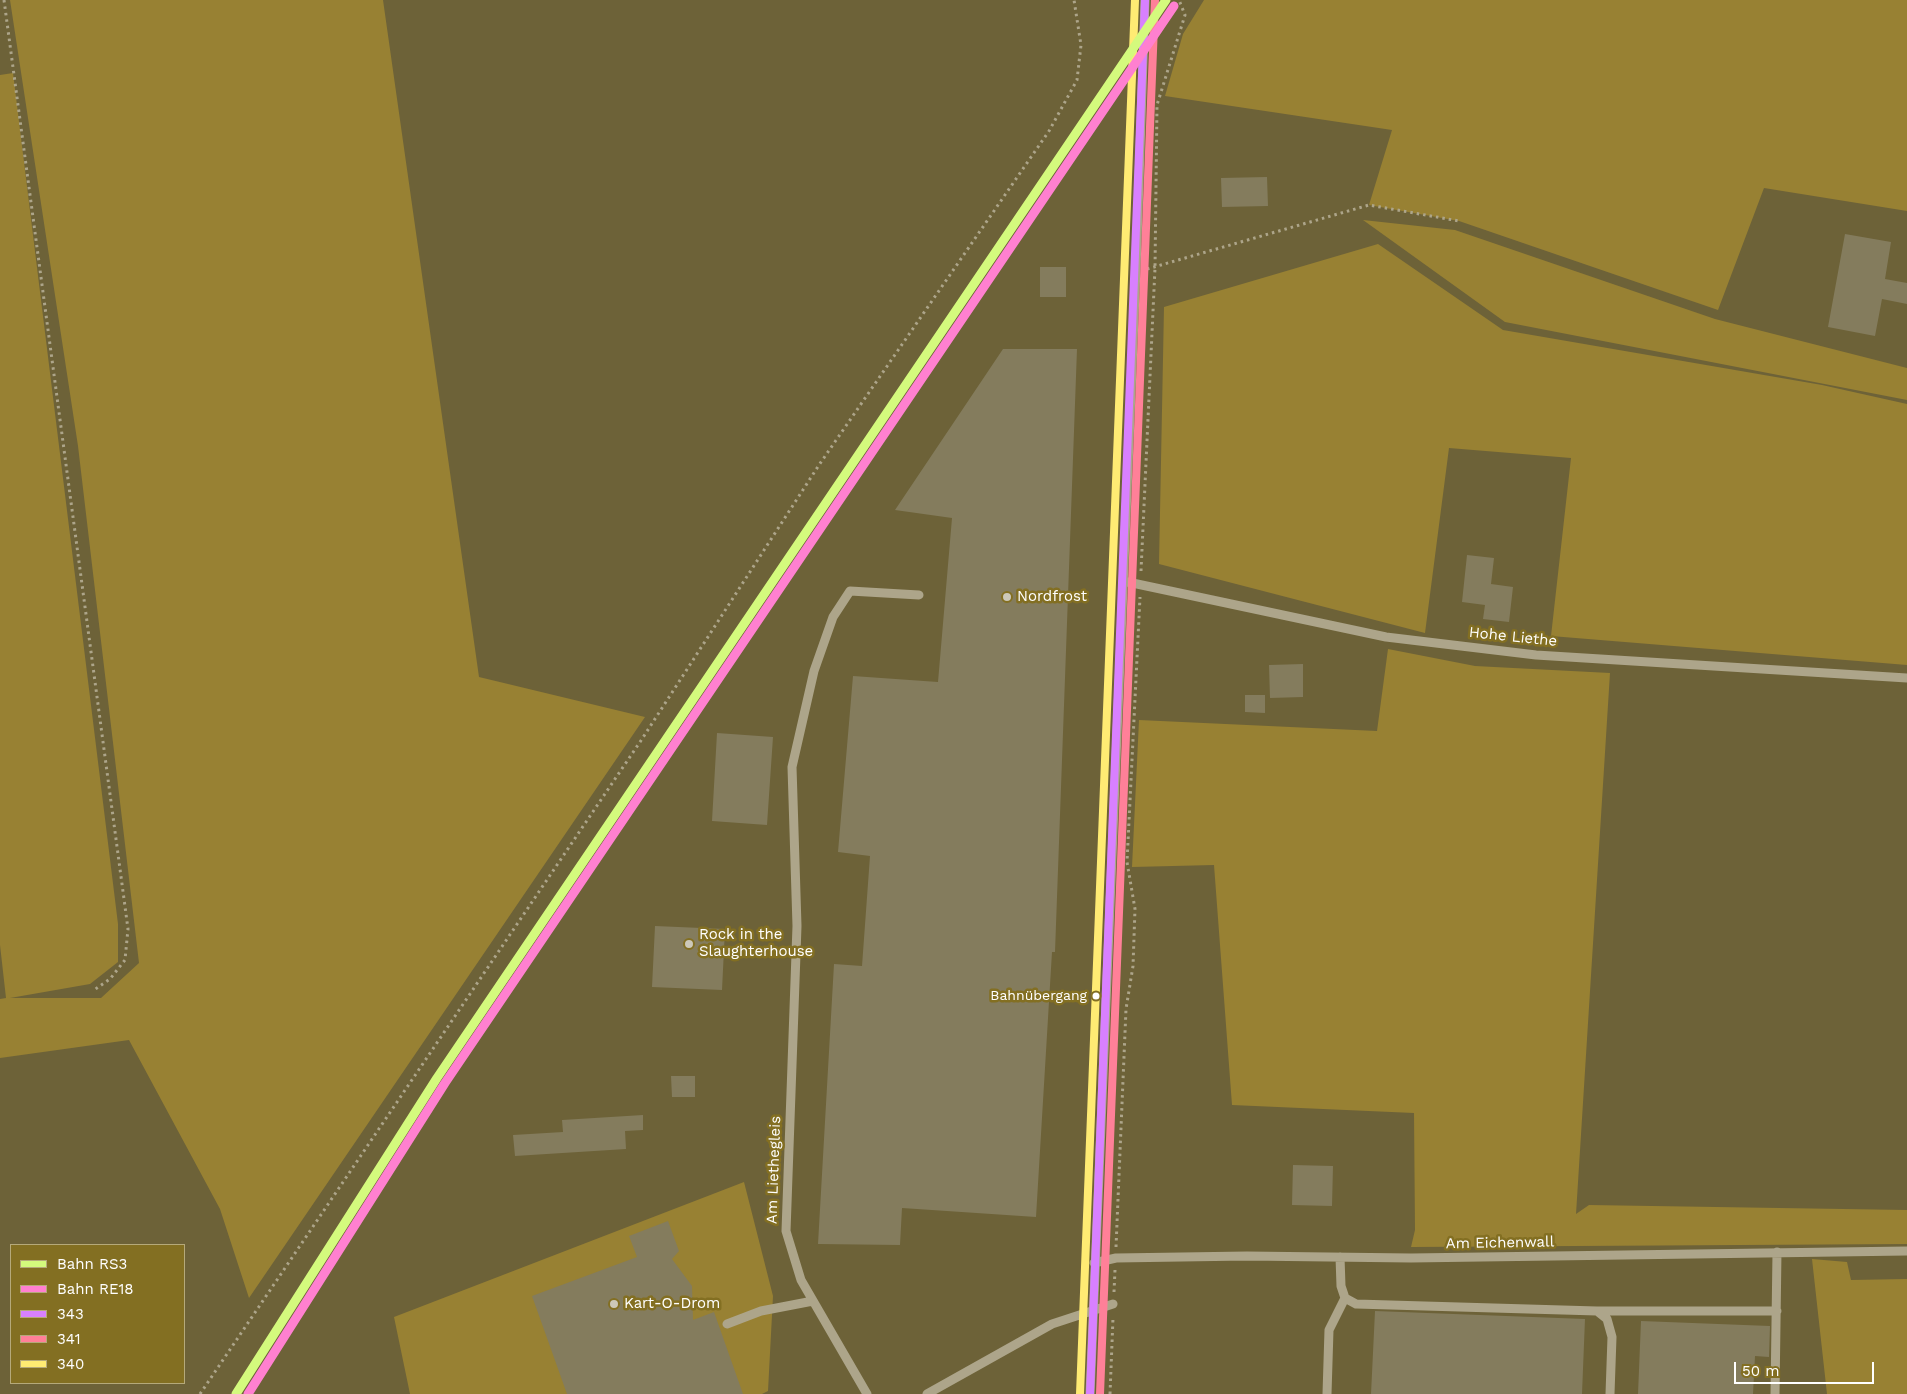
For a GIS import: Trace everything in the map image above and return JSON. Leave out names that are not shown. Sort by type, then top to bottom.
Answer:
[{"type":"street","points":[[1090,1394],[1136,270],[1145,0]]},
{"type":"street","name":"Hohe Liethe","points":[[1122,581],[1140,583],[1386,637],[1536,655],[1907,678]]},
{"type":"street","name":"Am Liethegleis","points":[[867,1394],[801,1280],[786,1231],[797,926],[792,767],[814,671],[833,617],[850,591],[919,595]]},
{"type":"street","name":"Am Eichenwall","points":[[1094,1263],[1116,1258],[1907,1251]]},
{"type":"street","points":[[1775,1394],[1777,1252]]},
{"type":"street","points":[[1340,1257],[1341,1286],[1345,1298],[1356,1304],[1597,1312],[1777,1311]]},
{"type":"street","points":[[1327,1394],[1328,1330],[1345,1298]]},
{"type":"street","points":[[727,1324],[761,1311],[813,1300]]},
{"type":"street","points":[[927,1394],[1052,1324],[1113,1304]]},
{"type":"street","points":[[1597,1312],[1607,1319],[1612,1337],[1610,1394]]},
{"type":"path","points":[[4,0],[128,929],[125,960],[110,979],[94,990]]},
{"type":"path","points":[[200,1394],[642,739],[819,465],[1050,131],[1077,80],[1081,45],[1074,0]]},
{"type":"path","points":[[1110,1394],[1126,1009],[1133,966],[1135,909],[1127,862],[1155,268],[1158,104],[1185,14],[1180,0]]},
{"type":"path","points":[[1136,270],[1155,268],[1368,205],[1459,221]]},
{"type":"shaded area","points":[[10,0],[383,0],[479,677],[645,717],[249,1298],[220,1209],[129,1040],[0,1058],[0,999],[6,998],[0,945],[0,75],[13,73],[118,924],[118,962],[90,984],[10,998],[101,998],[139,963],[78,446]]},
{"type":"shaded area","points":[[1204,0],[1907,0],[1907,211],[1764,188],[1718,310],[1459,221],[1369,205],[1392,130],[1165,96],[1183,34]]},
{"type":"shaded area","points":[[1363,220],[1455,230],[1715,319],[1907,368],[1907,400],[1505,322]]},
{"type":"shaded area","points":[[1378,244],[1503,330],[1822,385],[1907,404],[1907,665],[1551,636],[1571,458],[1449,448],[1425,633],[1159,564],[1164,307]]},
{"type":"shaded area","points":[[1388,649],[1475,666],[1610,673],[1576,1214],[1589,1205],[1907,1210],[1907,1244],[1411,1247],[1415,1230],[1414,1113],[1232,1105],[1214,865],[1132,867],[1139,720],[1377,731]]},
{"type":"shaded area","points":[[744,1182],[773,1296],[768,1391],[762,1394],[410,1394],[394,1317]]},
{"type":"shaded area","points":[[1812,1259],[1847,1262],[1851,1280],[1907,1279],[1907,1394],[1827,1394]]},
{"type":"building","points":[[1267,177],[1268,206],[1222,207],[1221,178]]},
{"type":"building","points":[[1845,234],[1891,242],[1885,279],[1907,283],[1907,304],[1882,299],[1875,336],[1828,327]]},
{"type":"building","points":[[1040,267],[1066,267],[1066,297],[1040,297]]},
{"type":"building","name":"Nordfrost","points":[[1003,349],[1077,349],[1055,952],[1052,952],[1036,1217],[902,1208],[900,1245],[818,1244],[834,964],[862,966],[870,856],[838,852],[853,676],[938,682],[952,518],[895,510]]},
{"type":"building","points":[[1467,555],[1494,558],[1491,584],[1513,587],[1509,622],[1483,619],[1485,605],[1462,602]]},
{"type":"building","points":[[1303,664],[1303,697],[1270,698],[1269,665]]},
{"type":"building","points":[[1245,695],[1265,695],[1265,713],[1245,712]]},
{"type":"building","points":[[717,733],[773,737],[767,825],[712,821]]},
{"type":"building","name":"Rock in the Slaughterhouse","points":[[655,926],[725,929],[722,990],[652,987]]},
{"type":"building","points":[[671,1076],[695,1076],[695,1097],[672,1097]]},
{"type":"building","points":[[643,1115],[643,1130],[625,1131],[626,1149],[515,1156],[513,1135],[563,1132],[562,1120]]},
{"type":"building","points":[[1293,1165],[1333,1166],[1332,1206],[1292,1205]]},
{"type":"building","name":"Kart-O-Drom","points":[[668,1221],[679,1251],[672,1259],[692,1286],[693,1320],[714,1312],[743,1394],[567,1394],[532,1296],[637,1257],[629,1236]]},
{"type":"building","points":[[1375,1311],[1585,1319],[1582,1394],[1371,1394]]},
{"type":"building","points":[[1641,1321],[1770,1326],[1769,1357],[1755,1356],[1753,1394],[1638,1394]]},
{"type":"rail line","name":"RS3","points":[[236,1394],[437,1078],[1166,0]]},
{"type":"rail line","name":"RE18","points":[[248,1394],[445,1083],[1174,6]]},
{"type":"transit line","name":"340","points":[[1080,1394],[1135,0]]},
{"type":"transit line","name":"343","points":[[1090,1394],[1145,0]]},
{"type":"transit line","name":"341","points":[[1100,1394],[1155,0]]},
{"type":"place","name":"Nordfrost","points":[[1007,597]]},
{"type":"place","name":"Rock in the Slaughterhouse","points":[[689,944]]},
{"type":"place","name":"Bahnübergang","points":[[1096,996]]},
{"type":"place","name":"Kart-O-Drom","points":[[614,1304]]}]
